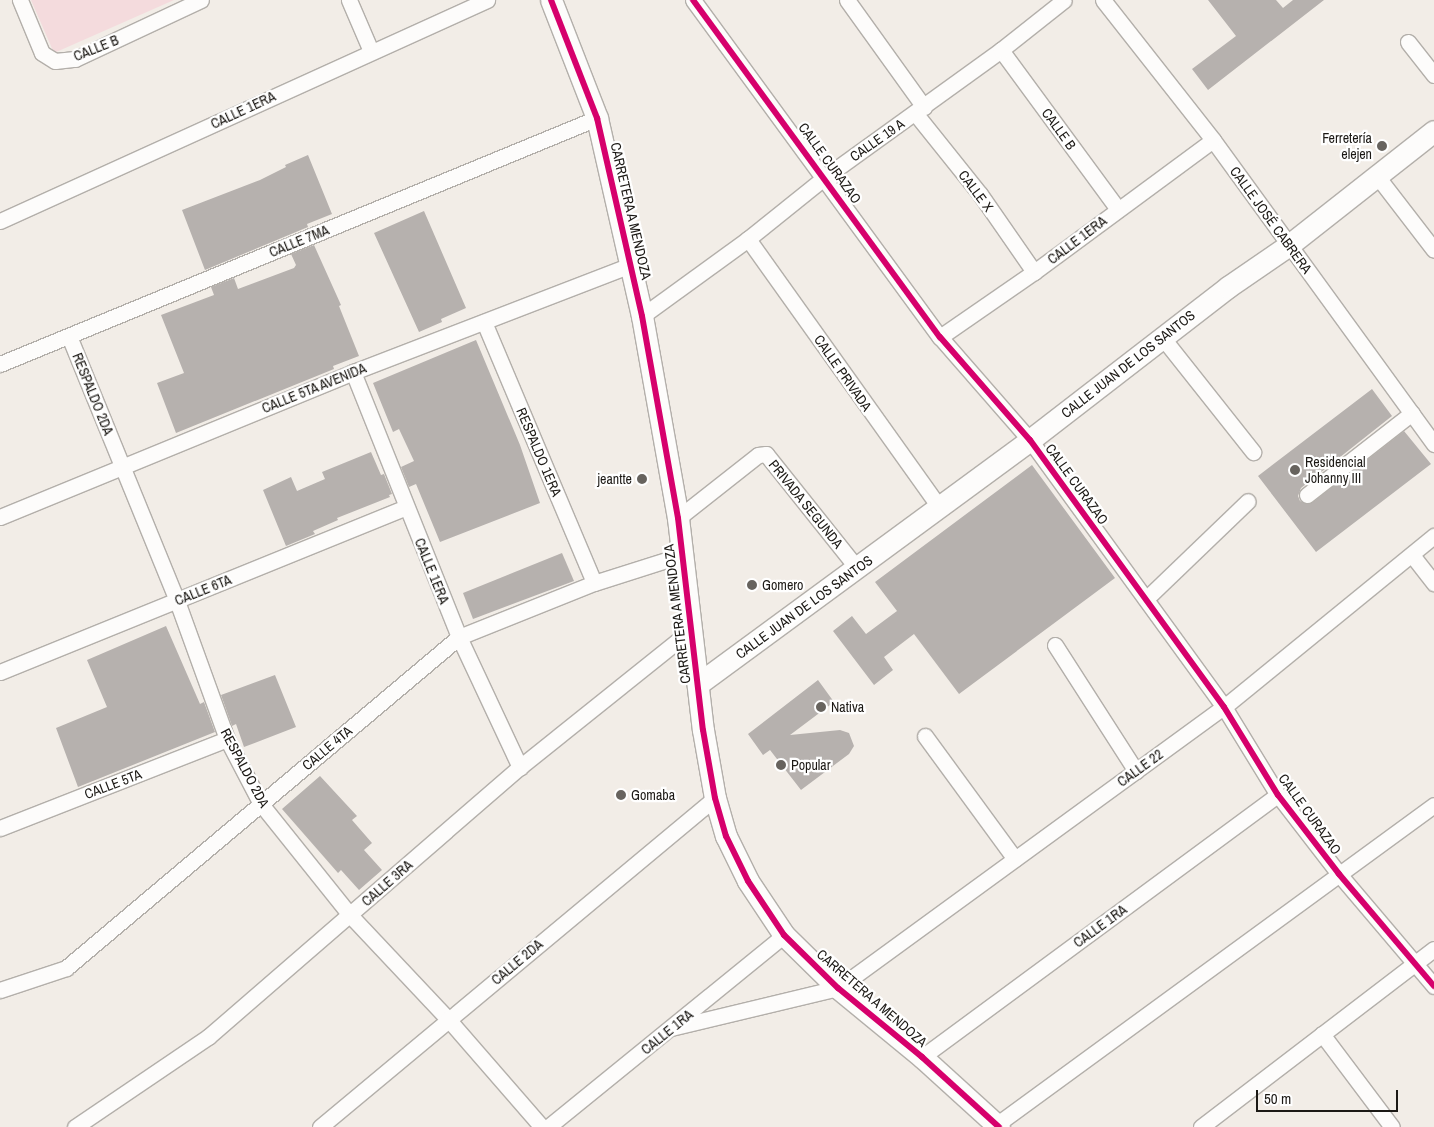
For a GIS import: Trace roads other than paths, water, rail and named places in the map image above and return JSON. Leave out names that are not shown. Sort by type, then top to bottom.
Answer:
[{"type":"street","name":"CALLE B","points":[[20,0],[42,53],[55,61],[75,59],[201,0]]},
{"type":"street","points":[[349,0],[371,51]]},
{"type":"street","name":"CALLE 1ERA","points":[[0,221],[487,0]]},
{"type":"street","name":"CARRETERA A MENDOZA","points":[[551,0],[597,118],[642,316],[678,518],[698,684],[715,798],[734,855],[764,907],[784,935],[838,988],[922,1057],[997,1126]]},
{"type":"street","name":"CALLE X","points":[[847,0],[920,110],[1034,272]]},
{"type":"street","name":"CALLE 19 A","points":[[642,316],[748,239],[825,178],[1001,50],[1064,0]]},
{"type":"street","name":"CALLE JOSÉ CABRERA","points":[[1103,0],[1213,140],[1434,444]]},
{"type":"street","name":"CALLE CURAZAO","points":[[695,1],[940,337],[1030,440],[1224,707],[1278,795],[1339,874],[1417,963],[1434,986]]},
{"type":"street","points":[[1408,42],[1434,75]]},
{"type":"street","name":"CALLE B","points":[[1001,50],[1118,209]]},
{"type":"street","name":"CALLE 7MA","points":[[0,364],[597,118]]},
{"type":"street","name":"CALLE JUAN DE LOS SANTOS","points":[[698,684],[1030,440],[1162,337],[1289,245],[1434,131]]},
{"type":"street","name":"CALLE 1ERA","points":[[940,337],[1034,272],[1213,140]]},
{"type":"street","points":[[1377,176],[1434,250]]},
{"type":"street","name":"CALLE PRIVADA","points":[[748,239],[939,506]]},
{"type":"street","name":"CALLE 5TA AVENIDA","points":[[0,517],[353,372],[630,265]]},
{"type":"street","name":"RESPALDO 1ERA","points":[[484,322],[594,583]]},
{"type":"street","name":"RESPALDO 2DA","points":[[69,336],[177,601],[227,739],[261,804],[350,914],[448,1019],[542,1127]]},
{"type":"street","points":[[1162,337],[1253,452]]},
{"type":"street","name":"CALLE 1ERA","points":[[353,372],[459,637],[520,767]]},
{"type":"street","points":[[1307,495],[1412,413]]},
{"type":"street","name":"PRIVADA SEGUNDA","points":[[678,518],[758,455],[766,454],[857,568]]},
{"type":"street","points":[[1146,599],[1248,500]]},
{"type":"street","name":"CALLE 6TA","points":[[0,672],[406,507]]},
{"type":"street","name":"CALLE 22","points":[[838,988],[1224,707],[1434,536]]},
{"type":"street","name":"CALLE 4TA","points":[[0,990],[66,968],[459,637],[594,583],[682,555]]},
{"type":"street","points":[[1412,555],[1434,583]]},
{"type":"street","name":"CALLE 3RA","points":[[75,1127],[208,1036],[520,767],[692,629]]},
{"type":"street","points":[[1055,644],[1136,771]]},
{"type":"street","points":[[925,736],[1015,859]]},
{"type":"street","name":"CALLE 5TA","points":[[0,828],[227,739]]},
{"type":"street","name":"CALLE 1RA","points":[[922,1057],[1278,795]]},
{"type":"street","name":"CALLE 2DA","points":[[320,1127],[715,798]]},
{"type":"street","points":[[997,1126],[1434,805]]},
{"type":"street","name":"CALLE 1RA","points":[[548,1127],[784,935]]},
{"type":"street","points":[[1201,1127],[1434,949]]},
{"type":"street","points":[[671,1028],[838,988]]},
{"type":"street","points":[[1322,1034],[1392,1127]]},
{"type":"place","name":"Ferretería elejen","points":[[1382,146]]},
{"type":"place","name":"Residencial Johanny III","points":[[1295,470]]},
{"type":"place","name":"jeantte","points":[[642,479]]},
{"type":"place","name":"Gomero","points":[[752,585]]},
{"type":"place","name":"Nativa","points":[[821,707]]},
{"type":"place","name":"Popular","points":[[781,765]]},
{"type":"place","name":"Gomaba","points":[[621,795]]}]
